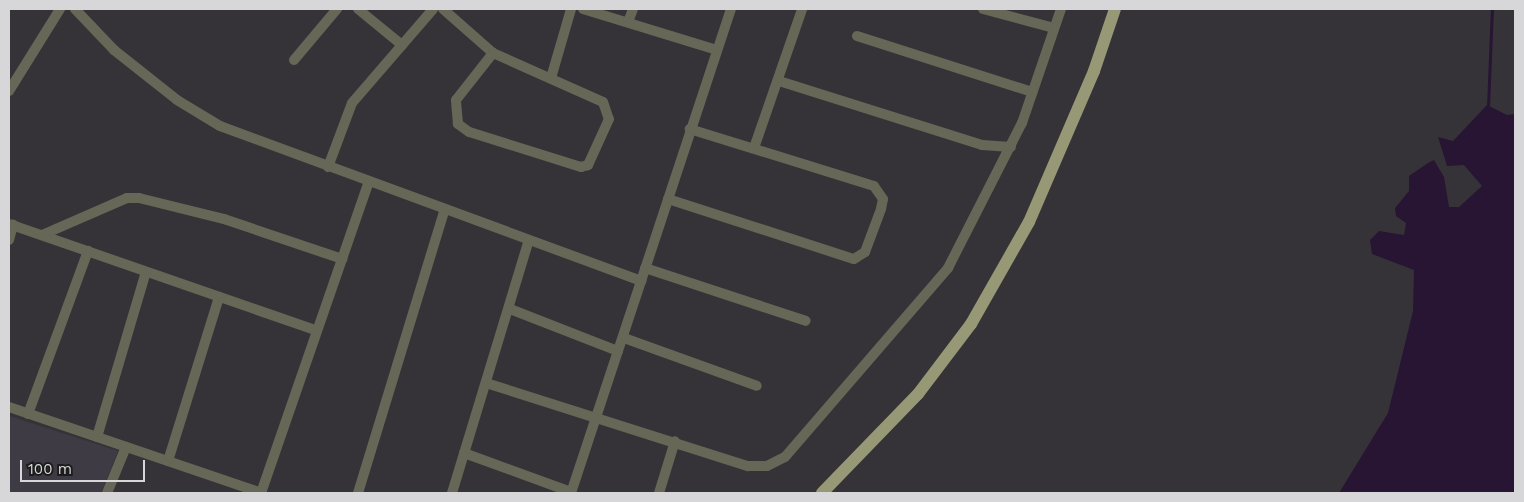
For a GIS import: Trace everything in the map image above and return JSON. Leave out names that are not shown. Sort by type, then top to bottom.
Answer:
[{"type":"main road","points":[[822,493],[918,394],[971,324],[1029,222],[1094,71],[1115,9]]},
{"type":"street","points":[[9,91],[60,9]]},
{"type":"street","points":[[75,9],[114,50],[176,100],[255,142],[328,167],[444,212],[529,240],[641,281]]},
{"type":"street","points":[[294,60],[337,9]]},
{"type":"street","points":[[358,9],[402,45]]},
{"type":"street","points":[[328,167],[352,103],[432,9]]},
{"type":"street","points":[[443,9],[493,52],[603,102],[607,109],[605,133],[588,165],[581,167],[469,132],[458,124],[456,100],[493,52]]},
{"type":"street","points":[[551,78],[571,9]]},
{"type":"street","points":[[583,9],[717,50]]},
{"type":"street","points":[[628,22],[633,9]]},
{"type":"street","points":[[464,453],[571,492],[618,350],[624,338],[690,129],[731,9]]},
{"type":"street","points":[[754,148],[779,81],[802,9]]},
{"type":"street","points":[[984,9],[1054,28]]},
{"type":"street","points":[[486,382],[598,415],[748,466],[767,466],[794,450],[948,268],[1011,147],[1061,9]]},
{"type":"street","points":[[857,36],[1032,92]]},
{"type":"street","points":[[779,81],[982,145],[1011,147]]},
{"type":"street","points":[[668,199],[845,258],[865,252],[883,199],[874,186],[690,129]]},
{"type":"street","points":[[9,407],[261,493],[315,330],[368,184]]},
{"type":"street","points":[[42,235],[127,198],[139,198],[224,219],[342,259]]},
{"type":"street","points":[[358,493],[444,212]]},
{"type":"street","points":[[9,240],[11,225],[315,330]]},
{"type":"street","points":[[452,493],[510,309],[529,240]]},
{"type":"street","points":[[28,414],[88,251]]},
{"type":"street","points":[[645,268],[806,321]]},
{"type":"street","points":[[97,437],[146,272]]},
{"type":"street","points":[[168,461],[219,297]]},
{"type":"street","points":[[510,309],[618,350]]},
{"type":"street","points":[[624,338],[756,386]]},
{"type":"street","points":[[659,493],[675,441]]},
{"type":"street","points":[[107,493],[126,447]]},
{"type":"shaded area","points":[[1487,105],[1507,115],[1515,114],[1515,493],[1339,493],[1388,413],[1413,311],[1414,270],[1372,254],[1370,240],[1379,231],[1404,235],[1406,223],[1396,216],[1395,208],[1409,191],[1409,176],[1434,160],[1444,177],[1449,207],[1459,207],[1482,186],[1464,165],[1447,166],[1438,137],[1453,141]]},
{"type":"shaded area","points":[[9,416],[118,451],[101,493],[9,493]]},
{"type":"waterway","points":[[1488,107],[1492,9]]}]
